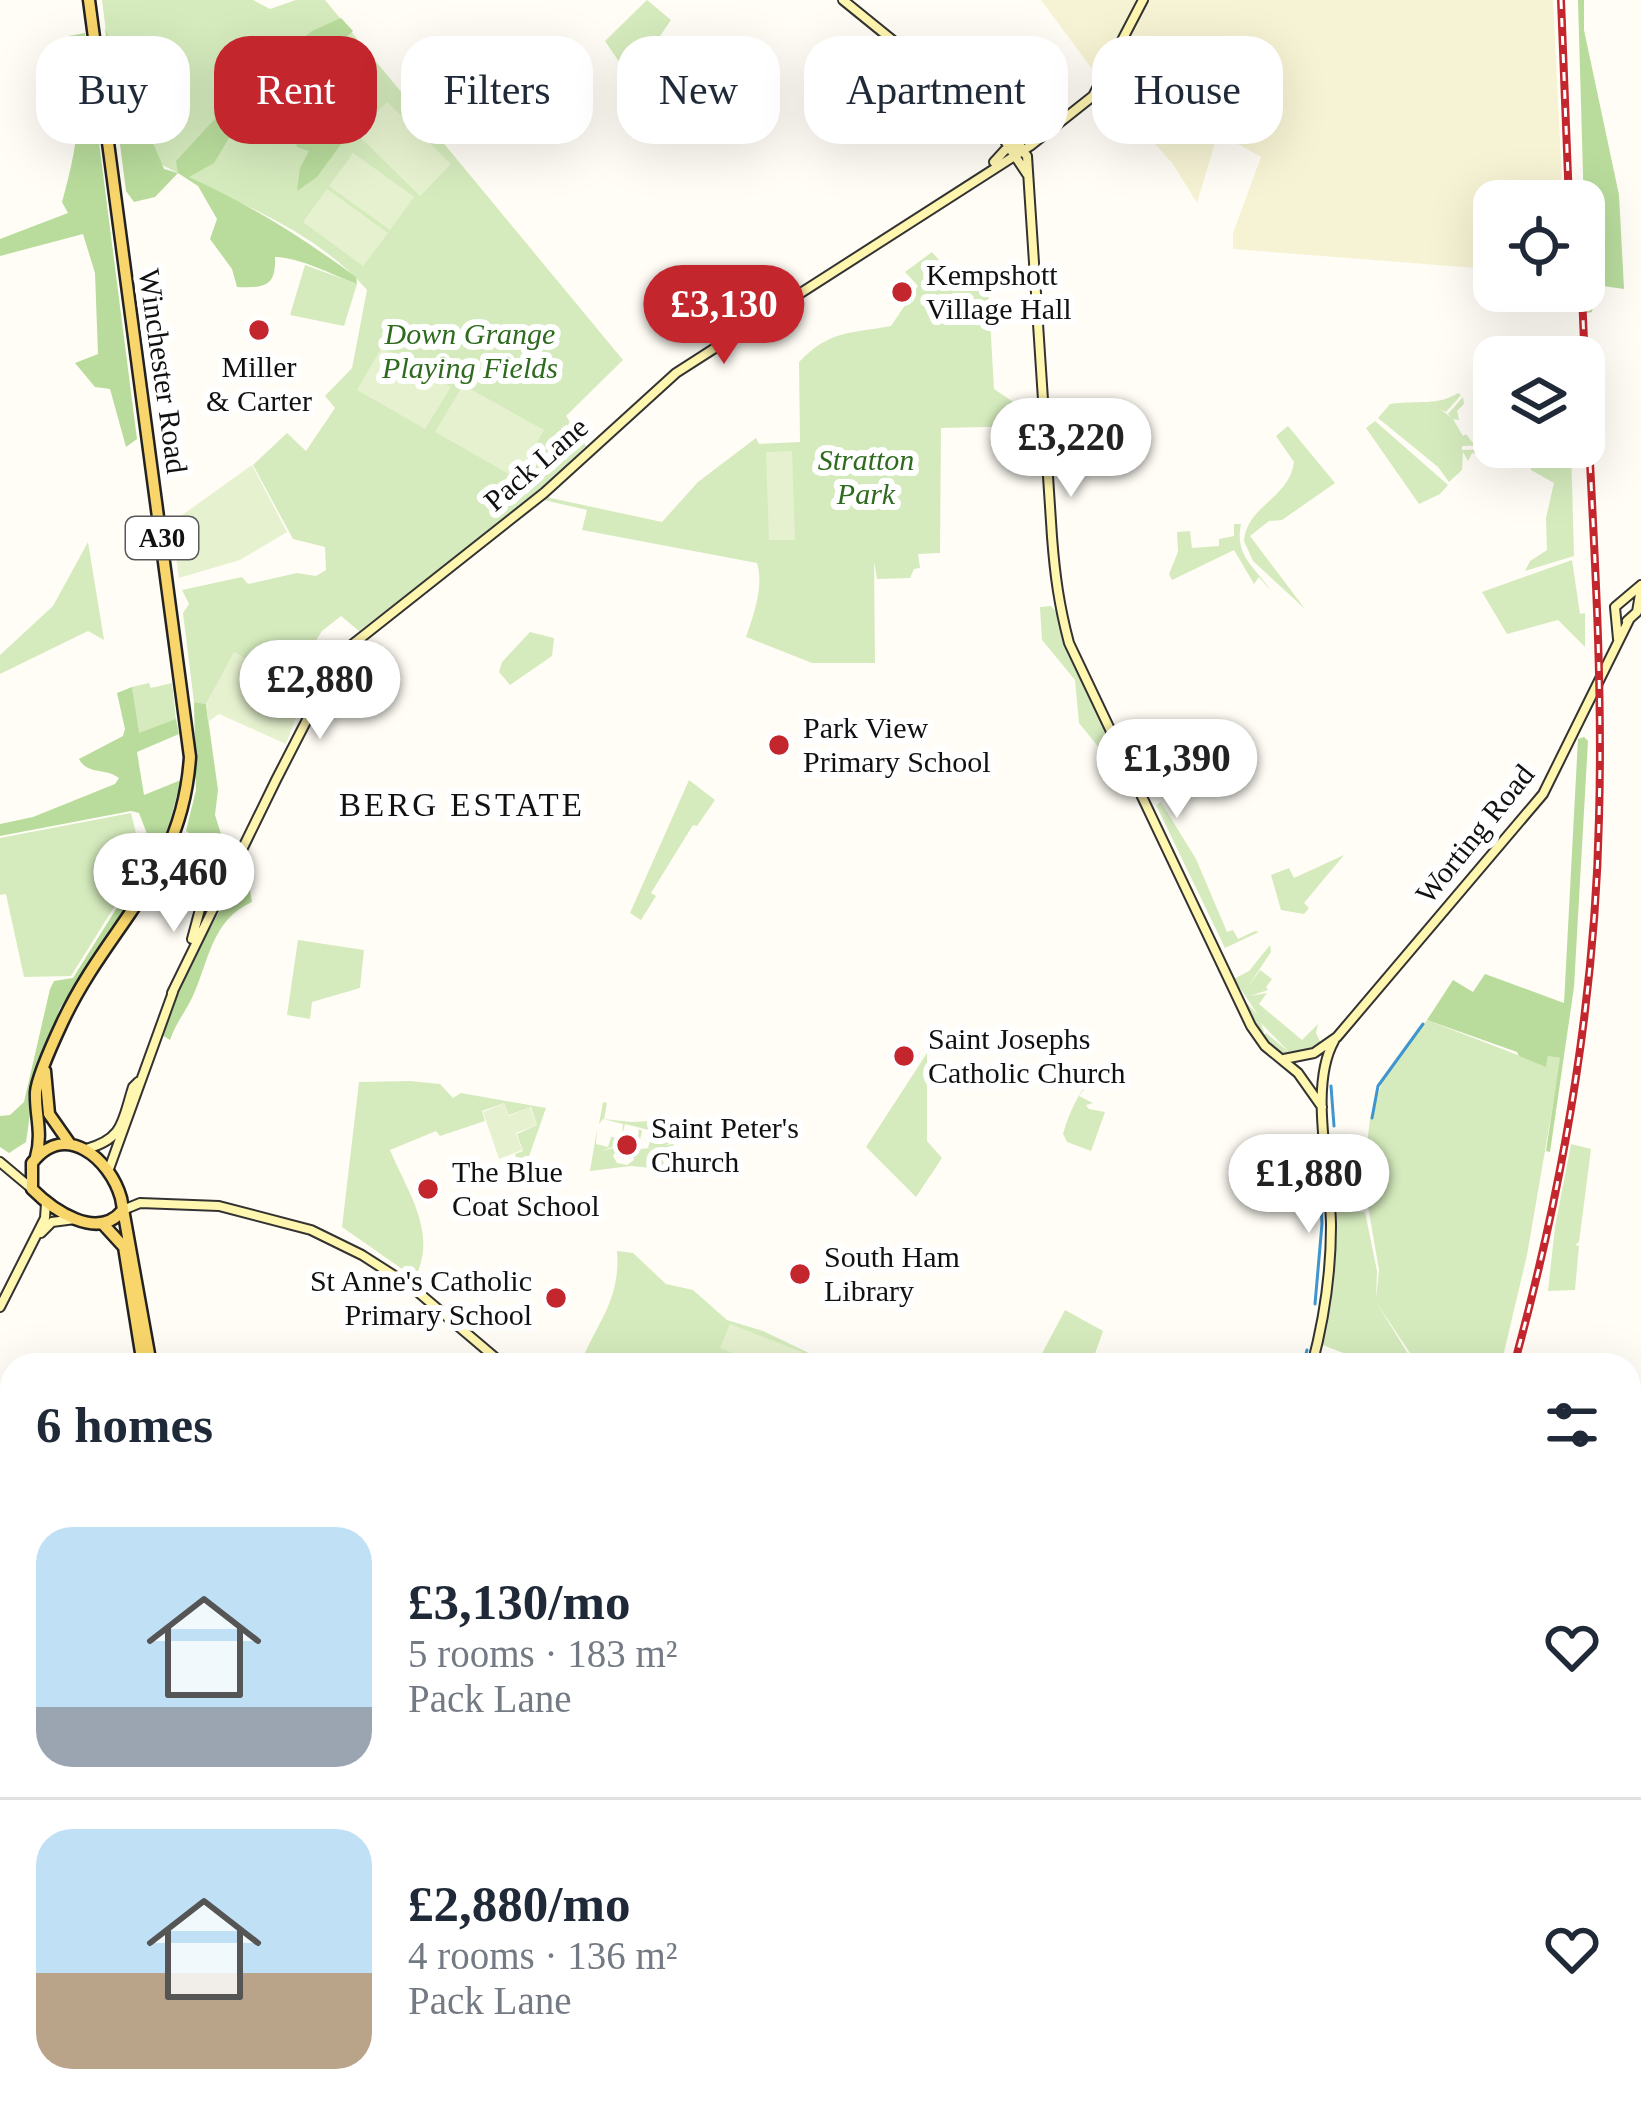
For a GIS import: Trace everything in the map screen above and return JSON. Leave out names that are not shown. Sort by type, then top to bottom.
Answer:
[{"type":"main road","name":"Winchester Road","points":[[33,1162],[41,1130],[37,1088],[64,1019],[173,844],[190,758],[89,0]]},
{"type":"main road","points":[[45,1071],[49,1114],[70,1144]]},
{"type":"main road","points":[[33,1162],[54,1146],[70,1144],[86,1149],[109,1168],[120,1192],[145,1353]]},
{"type":"main road","name":"A30","points":[[32,1189],[33,1162]]},
{"type":"main road","points":[[32,1189],[77,1219],[102,1223],[114,1220],[122,1210]]},
{"type":"main road","points":[[102,1223],[124,1247],[145,1353]]},
{"type":"street","points":[[843,0],[995,125],[1028,160],[1054,574],[1060,586],[1057,602],[1087,683],[1251,1026],[1264,1046],[1298,1073],[1322,1107]]},
{"type":"street","name":"Pack Lane","points":[[218,901],[315,703],[348,648],[544,493],[676,373],[1016,148],[1043,136],[1093,96],[1143,0]]},
{"type":"street","name":"Worting Road","points":[[1618,641],[1615,607],[1641,586]]},
{"type":"street","name":"Worting Road","points":[[1324,1064],[1336,1037],[1543,794],[1618,641],[1636,615],[1641,586]]},
{"type":"street","points":[[1618,618],[1636,615],[1624,598]]},
{"type":"street","points":[[109,1168],[203,898],[224,888]]},
{"type":"street","points":[[172,994],[218,901],[211,891]]},
{"type":"street","name":"Worting Road","points":[[1305,1056],[1336,1037]]},
{"type":"street","points":[[1298,1073],[1305,1056]]},
{"type":"street","points":[[1283,1059],[1317,1056],[1324,1064],[1330,1242],[1314,1353]]},
{"type":"street","points":[[1308,1086],[1322,1083]]},
{"type":"street","points":[[86,1149],[111,1141],[134,1095]]},
{"type":"street","points":[[2,1163],[33,1162]]},
{"type":"street","points":[[2,1163],[32,1189]]},
{"type":"street","points":[[120,1192],[140,1203]]},
{"type":"street","points":[[0,1307],[45,1218],[46,1202]]},
{"type":"street","points":[[122,1210],[140,1203],[218,1206],[295,1224],[345,1246],[445,1311],[492,1353]]},
{"type":"street","points":[[34,1240],[52,1222],[77,1219]]},
{"type":"shaded area","points":[[1041,0],[1553,0],[1562,180],[1473,180],[1473,268],[1233,249],[1233,233],[1261,157],[1238,144],[1283,144],[1283,36],[1092,36],[1092,69]]},
{"type":"shaded area","points":[[1155,144],[1215,144],[1197,203]]},
{"type":"green space","name":"Down Grange Playing Fields","points":[[102,0],[253,0],[270,9],[296,0],[325,0],[355,36],[214,36],[214,144],[377,144],[377,63],[401,92],[401,144],[444,144],[623,360],[566,416],[586,446],[522,506],[359,631],[341,616],[322,631],[299,667],[315,677],[306,691],[235,653],[206,704],[194,702],[183,613],[189,604],[182,590],[242,577],[248,584],[297,573],[316,576],[326,570],[325,547],[293,539],[253,465],[287,433],[306,451],[335,408],[325,396],[352,368],[367,290],[341,264],[282,224],[125,144],[190,144],[190,36],[107,36]]},
{"type":"green space","points":[[647,0],[671,20],[660,36],[617,36],[617,59],[605,41]]},
{"type":"green space","points":[[1578,0],[1584,0],[1584,30],[1619,195],[1624,289],[1605,286],[1605,180],[1583,180]]},
{"type":"green space","points":[[341,18],[353,31],[347,36],[306,36]]},
{"type":"green space","points":[[387,102],[401,116],[401,144],[430,144],[451,164],[420,196],[367,144],[377,144],[377,112]]},
{"type":"green space","points":[[214,120],[214,144],[225,144],[214,163],[189,177],[296,235],[356,277],[357,284],[306,263],[275,257],[271,280],[255,287],[237,287],[232,269],[210,239],[217,219],[198,186],[178,173],[176,161]]},
{"type":"green space","points":[[75,144],[99,144],[137,439],[126,447],[110,389],[95,387],[75,363],[98,354],[95,273],[83,234],[0,256],[0,239],[68,213],[62,202]]},
{"type":"green space","points":[[120,144],[154,144],[164,169],[178,173],[155,197],[134,202],[126,191]]},
{"type":"green space","points":[[341,144],[317,177],[297,191],[300,168],[309,151],[297,147]]},
{"type":"green space","points":[[353,153],[414,197],[390,230],[329,186]]},
{"type":"green space","points":[[327,189],[388,233],[363,266],[303,222]]},
{"type":"green space","name":"Stratton Park","points":[[932,252],[959,283],[988,285],[994,389],[1034,416],[1030,426],[941,428],[940,553],[918,554],[920,568],[910,578],[877,579],[874,562],[875,663],[812,663],[746,637],[759,590],[757,563],[582,530],[587,510],[544,500],[662,522],[698,482],[756,438],[759,444],[800,442],[799,362],[831,338],[891,326],[918,286],[905,272]]},
{"type":"green space","points":[[305,265],[357,284],[344,326],[290,315]]},
{"type":"green space","points":[[382,347],[451,387],[425,429],[357,390]]},
{"type":"green space","points":[[463,385],[544,430],[516,478],[435,432]]},
{"type":"green space","points":[[1461,395],[1446,412],[1440,409],[1452,418],[1448,414],[1463,397],[1459,420],[1453,419],[1463,436],[1473,442],[1462,450],[1473,453],[1468,461],[1463,452],[1462,470],[1449,482],[1438,467],[1378,418],[1390,404]]},
{"type":"green space","points":[[1375,421],[1448,485],[1440,494],[1419,504],[1366,428]]},
{"type":"green space","points":[[1288,426],[1335,483],[1250,536],[1305,609],[1253,561],[1244,541],[1252,519],[1291,475],[1294,462],[1276,436]]},
{"type":"green space","points":[[792,451],[795,540],[769,540],[766,452]]},
{"type":"green space","points":[[252,465],[287,532],[240,560],[179,578],[171,523]]},
{"type":"green space","points":[[1572,468],[1574,556],[1525,571],[1530,561],[1547,550],[1546,518],[1554,483],[1531,470]]},
{"type":"green space","points":[[1234,524],[1241,524],[1243,553],[1271,591],[1259,577],[1254,584],[1234,550],[1172,580],[1169,574],[1178,552],[1177,532],[1190,531],[1192,548],[1219,546],[1219,539],[1234,536]]},
{"type":"green space","points":[[88,542],[104,640],[88,631],[0,674],[0,655],[53,606]]},
{"type":"green space","points":[[1572,560],[1580,614],[1585,613],[1585,647],[1558,620],[1507,634],[1482,592]]},
{"type":"green space","points":[[1051,606],[1131,783],[1123,789],[1105,755],[1079,723],[1075,680],[1042,640],[1040,607]]},
{"type":"green space","points":[[530,632],[554,638],[552,656],[510,685],[499,672],[502,662]]},
{"type":"green space","points":[[234,652],[306,691],[286,744],[219,714],[208,722],[206,704]]},
{"type":"green space","points":[[149,683],[151,688],[172,683],[176,720],[138,734],[132,687]]},
{"type":"green space","points":[[132,687],[139,733],[176,719],[179,734],[137,752],[144,795],[181,780],[160,858],[60,1008],[35,1079],[26,1142],[9,1153],[0,1147],[0,1116],[10,1115],[24,1102],[50,989],[54,981],[73,978],[146,861],[149,839],[139,813],[131,811],[0,836],[0,824],[33,817],[115,784],[119,778],[87,767],[79,759],[123,736],[117,693]]},
{"type":"green space","points":[[194,702],[206,704],[218,790],[215,815],[221,834],[243,844],[227,875],[212,876],[210,857],[201,854],[194,836],[186,831],[196,790]]},
{"type":"green space","points":[[1578,739],[1588,741],[1574,987],[1550,1152],[1546,1151],[1560,1058],[1548,1056],[1546,1067],[1427,1020],[1453,980],[1473,992],[1485,974],[1564,1003]]},
{"type":"green space","points":[[689,780],[715,800],[697,826],[693,825],[651,893],[656,896],[641,920],[630,913]]},
{"type":"green space","points":[[1161,802],[1196,859],[1227,932],[1233,930],[1238,939],[1259,932],[1225,948],[1156,805]]},
{"type":"green space","points":[[131,813],[143,861],[71,976],[24,977],[6,894],[0,895],[0,838]]},
{"type":"green space","points":[[1344,855],[1304,903],[1309,908],[1304,914],[1281,910],[1271,875],[1289,868],[1294,878]]},
{"type":"green space","points":[[233,887],[250,891],[252,902],[219,931],[170,1040],[162,1035],[188,968]]},
{"type":"green space","points":[[298,940],[364,950],[360,988],[312,1002],[310,1019],[287,1015]]},
{"type":"green space","points":[[1270,945],[1271,952],[1247,988],[1260,970],[1272,979],[1268,990],[1250,996],[1267,993],[1259,1004],[1302,1040],[1318,1024],[1316,1033],[1322,1045],[1303,1053],[1282,1054],[1261,1037],[1266,1033],[1289,1052],[1261,1023],[1264,1032],[1260,1035],[1243,999],[1258,1015],[1234,979],[1249,971]]},
{"type":"green space","points":[[1427,1020],[1546,1066],[1548,1056],[1561,1058],[1527,1255],[1504,1353],[1410,1353],[1376,1302],[1408,1353],[1344,1353],[1320,1344],[1333,1271],[1337,1211],[1365,1212],[1377,1271],[1376,1299],[1379,1270],[1363,1177],[1370,1119],[1383,1079]]},
{"type":"green space","points":[[927,1053],[927,1141],[942,1158],[916,1197],[866,1147]]},
{"type":"green space","points":[[1096,1073],[1079,1096],[1093,1103],[1086,1105],[1089,1109],[1105,1112],[1091,1151],[1067,1142],[1063,1134],[1075,1102],[1080,1093]]},
{"type":"green space","points":[[359,1082],[440,1084],[453,1098],[461,1093],[546,1108],[522,1176],[515,1154],[523,1151],[517,1134],[537,1125],[531,1107],[509,1115],[504,1103],[482,1111],[485,1121],[440,1136],[436,1131],[390,1150],[422,1229],[415,1278],[342,1227]]},
{"type":"green space","points":[[603,1102],[607,1103],[604,1119],[672,1120],[673,1141],[666,1145],[673,1144],[675,1149],[663,1169],[631,1166],[590,1171],[597,1129],[596,1144],[608,1147],[611,1137],[617,1138],[617,1145],[602,1151],[620,1146],[613,1156],[617,1163],[627,1165],[634,1160],[631,1150],[637,1148],[639,1129],[638,1149],[665,1147],[648,1148],[653,1131],[625,1124],[622,1136],[623,1124],[603,1119],[599,1124]]},
{"type":"green space","points":[[504,1103],[509,1116],[530,1107],[537,1125],[516,1133],[522,1150],[499,1159],[483,1112]]},
{"type":"green space","points":[[1571,1144],[1591,1149],[1575,1245],[1579,1246],[1575,1290],[1548,1291],[1555,1227]]},
{"type":"green space","points":[[617,1251],[633,1253],[666,1284],[693,1290],[727,1320],[809,1353],[586,1353],[611,1298]]},
{"type":"green space","points":[[1065,1310],[1103,1331],[1095,1353],[1042,1353]]},
{"type":"green space","points":[[730,1324],[802,1352],[733,1353],[720,1348]]},
{"type":"waterway","points":[[1372,1118],[1378,1086],[1423,1024]]},
{"type":"waterway","points":[[1331,1086],[1334,1126]]},
{"type":"waterway","points":[[1315,1304],[1322,1224],[1318,1148]]},
{"type":"railway","points":[[1561,0],[1568,180]]},
{"type":"railway","points":[[1517,1353],[1573,1094],[1596,887],[1599,686],[1583,312]]},
{"type":"place","name":"Kempshott Village Hall","points":[[902,292]]},
{"type":"place","name":"Miller & Carter","points":[[259,330]]},
{"type":"place","name":"Park View Primary School","points":[[779,745]]},
{"type":"place","name":"Saint Josephs Catholic Church","points":[[904,1056]]},
{"type":"place","name":"Saint Peter's Church","points":[[627,1145]]},
{"type":"place","name":"The Blue Coat School","points":[[428,1189]]},
{"type":"place","name":"South Ham Library","points":[[800,1274]]},
{"type":"place","name":"St Anne's Catholic Primary School","points":[[556,1298]]},
{"type":"district","name":"BERG ESTATE","points":[[462,804]]}]
